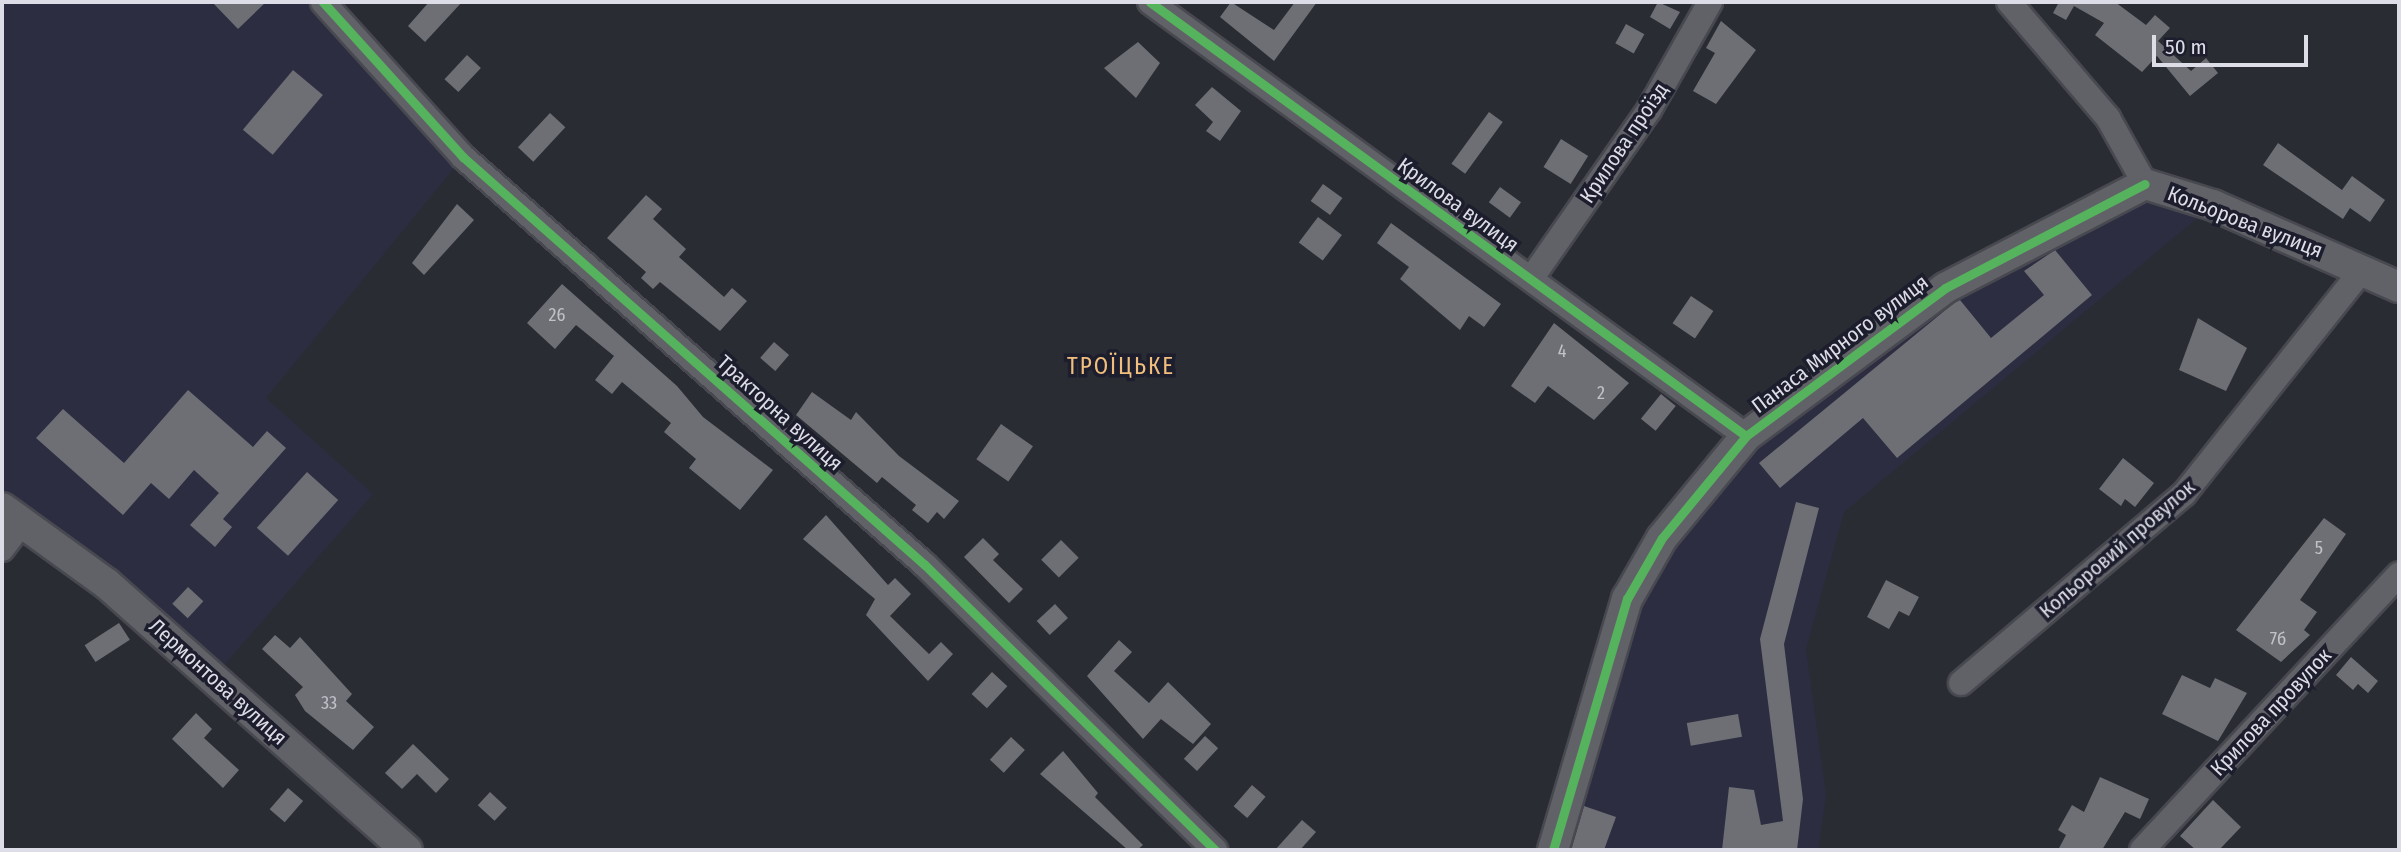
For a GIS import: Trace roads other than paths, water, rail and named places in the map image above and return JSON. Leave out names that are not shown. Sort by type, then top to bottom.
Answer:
[{"type":"street","name":"Тракторна вулиця","points":[[323,2],[463,157],[925,565],[1215,850]]},
{"type":"street","name":"Крилова вулиця","points":[[1150,2],[1746,436]]},
{"type":"street","name":"Крилова проїзд","points":[[1531,279],[1649,110],[1710,2]]},
{"type":"street","name":"Кольорова вулиця","points":[[2009,2],[2108,118],[2145,184],[2213,205],[2399,287]]},
{"type":"street","name":"Панаса Мирного вулиця","points":[[1553,850],[1627,600],[1662,538],[1746,436],[1945,288],[2145,184]]},
{"type":"street","name":"Кольоровий провулок","points":[[1961,683],[2184,495],[2363,269]]},
{"type":"street","points":[[2,549],[13,514]]},
{"type":"street","name":"Лермонтова вулиця","points":[[13,514],[107,584],[407,850]]},
{"type":"street","name":"Крилова провулок","points":[[2142,850],[2399,574]]},
{"type":"district","name":"ТРОЇЦЬКЕ","points":[[1121,366]]}]
